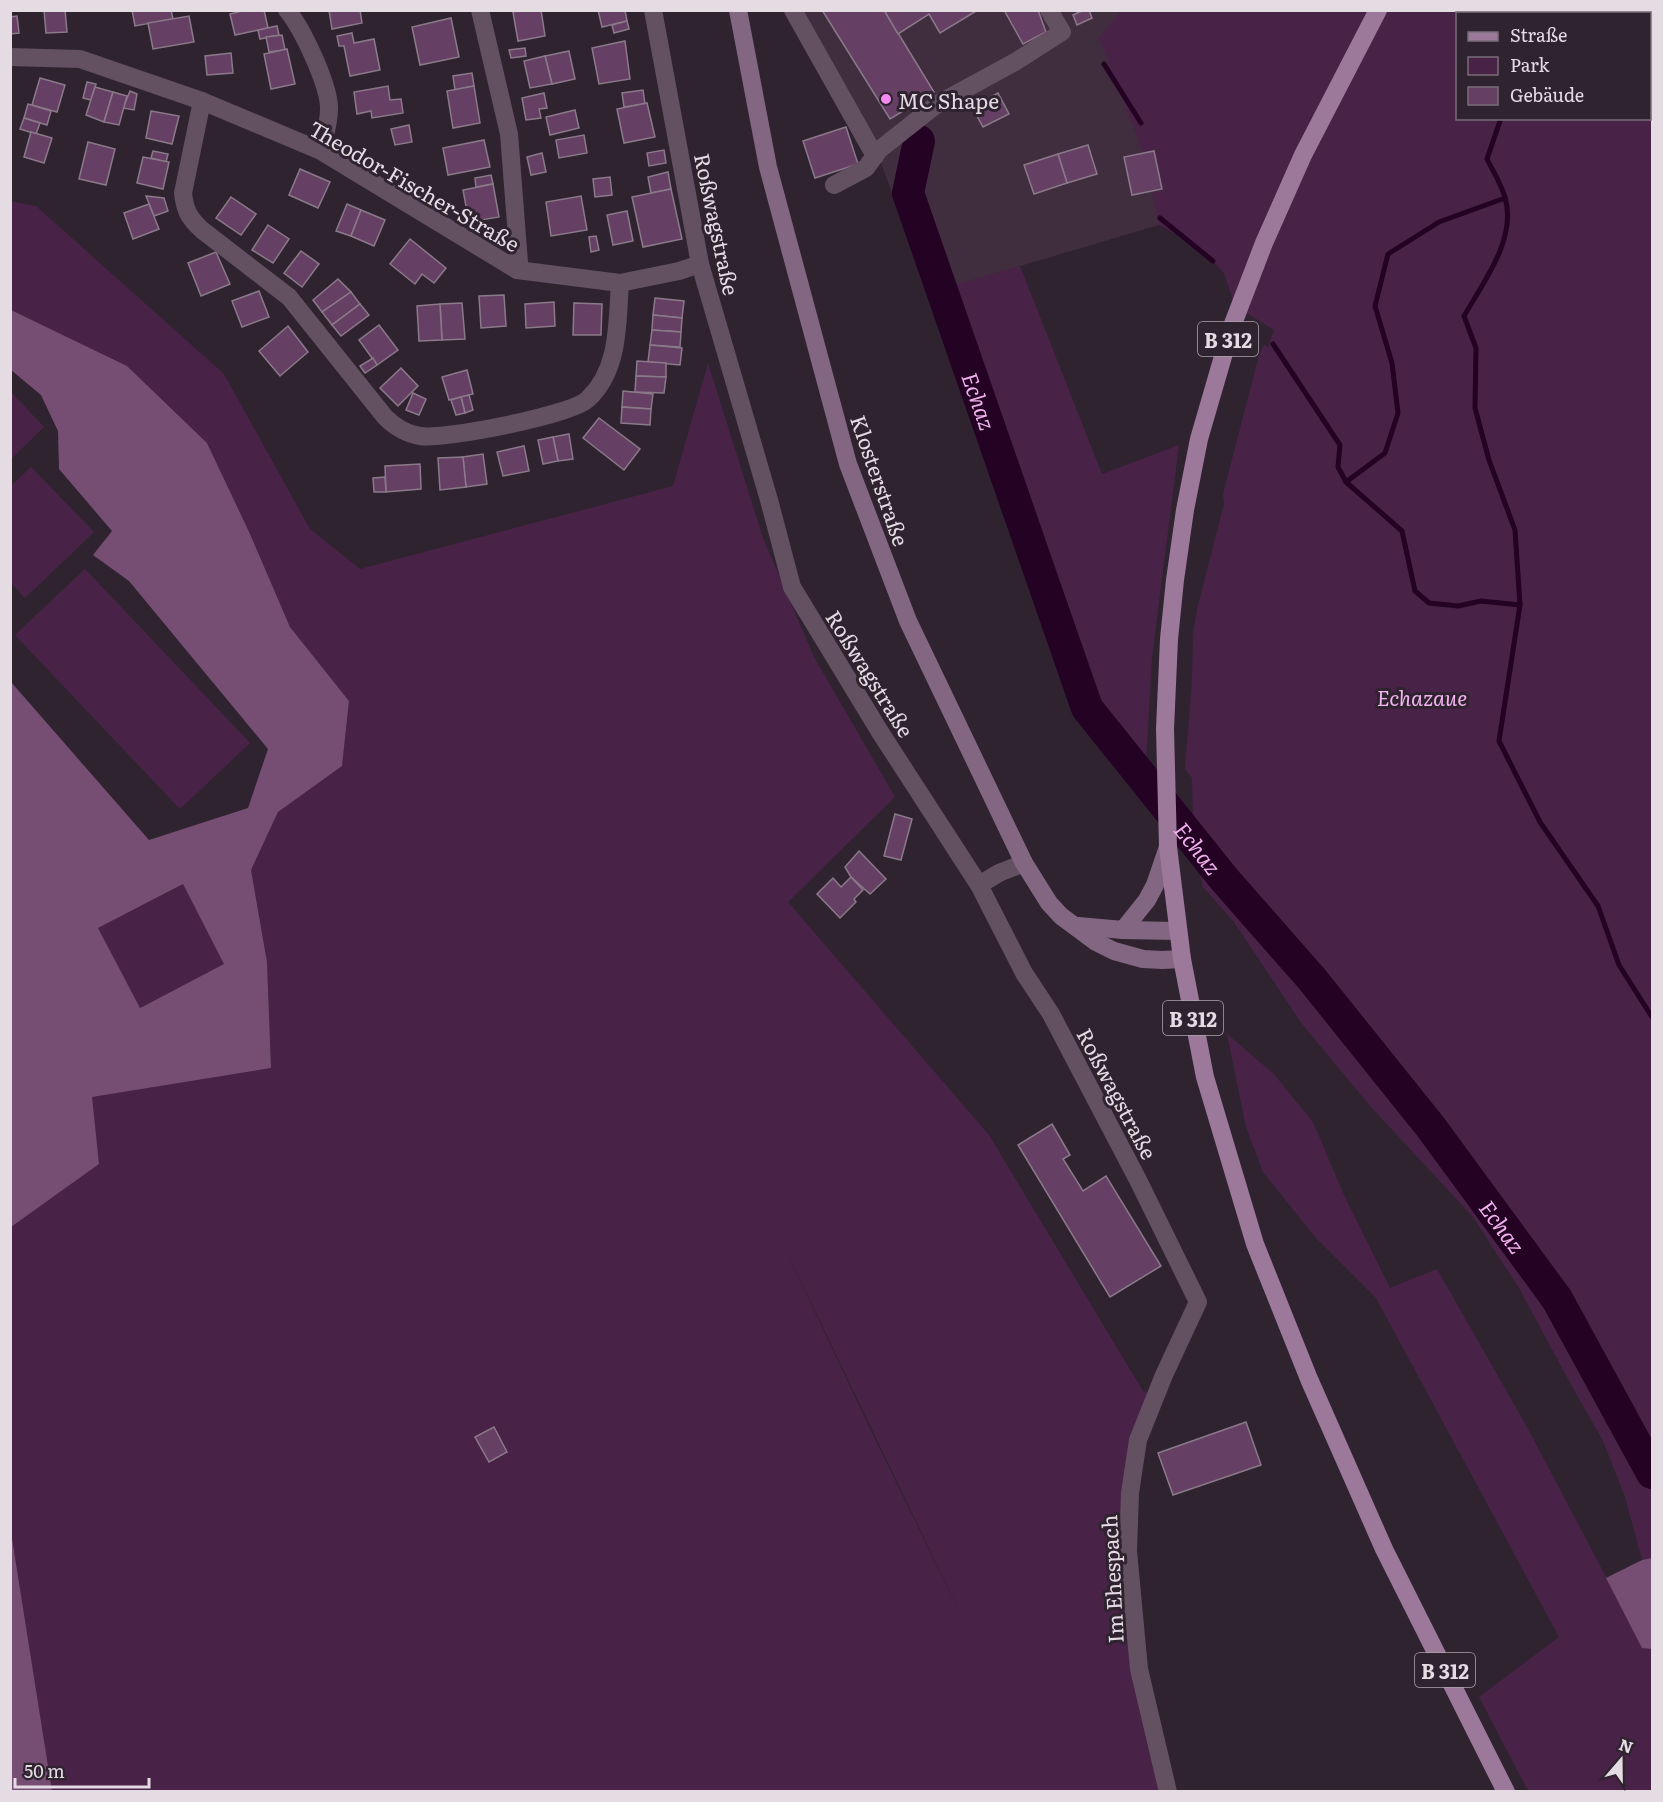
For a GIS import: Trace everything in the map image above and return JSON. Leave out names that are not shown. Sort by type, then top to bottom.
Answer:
[{"type":"main road","name":"Klosterstraße","points":[[738,10],[768,167],[848,464],[908,621],[1024,863],[1049,903],[1061,916],[1096,942],[1114,951],[1162,960],[1182,959]]},
{"type":"main road","name":"B 312","points":[[1378,10],[1290,183],[1250,277],[1219,366],[1199,439],[1185,510],[1171,610],[1165,694],[1168,847],[1182,959],[1205,1077],[1254,1244],[1309,1379],[1383,1549],[1506,1791]]},
{"type":"main road","points":[[1124,930],[1148,900],[1168,847]]},
{"type":"main road","points":[[1077,926],[1178,931]]},
{"type":"street","points":[[287,10],[296,21],[320,71],[330,108],[321,151]]},
{"type":"street","points":[[480,10],[509,134],[519,262],[517,270]]},
{"type":"street","name":"Roßwagstraße","points":[[652,10],[700,264],[792,587],[880,732],[980,885],[1024,974],[1051,1014],[1133,1170],[1198,1302]]},
{"type":"street","points":[[793,10],[875,156]]},
{"type":"street","points":[[834,185],[866,168],[879,150],[944,102],[1015,62],[1062,32],[1049,10]]},
{"type":"street","name":"Theodor-Fischer-Straße","points":[[10,57],[80,59],[202,101],[321,151],[517,270],[620,283],[679,271],[700,264]]},
{"type":"street","points":[[202,101],[183,193],[184,208],[202,231],[289,297],[385,417],[396,427],[408,433],[433,437],[481,430],[541,417],[573,408],[588,400],[604,378],[614,354],[620,283]]},
{"type":"street","points":[[980,885],[999,873],[1024,863]]},
{"type":"street","name":"Im Ehespach","points":[[1168,1791],[1139,1669],[1128,1551],[1130,1493],[1138,1440],[1164,1375],[1198,1302]]},
{"type":"shaded area","points":[[794,11],[1162,11],[1206,211],[929,293],[881,163]]},
{"type":"shaded area","points":[[11,310],[127,366],[207,443],[290,627],[349,701],[342,766],[278,812],[251,870],[267,962],[271,1068],[92,1097],[99,1164],[11,1227],[11,682],[149,840],[248,808],[268,749],[129,581],[93,555],[112,531],[59,469],[58,431],[41,395],[11,370]],"holes":[[[183,884],[224,964],[140,1008],[98,928]]]},
{"type":"shaded area","points":[[11,1532],[52,1791],[11,1791]]},
{"type":"shaded area","points":[[1652,1558],[1652,1649],[1642,1648],[1606,1578],[1642,1560]]},
{"type":"green space","name":"Echazaue","points":[[1121,10],[1652,11],[1652,1791],[1530,1792],[1526,1787],[1479,1697],[1559,1637],[1376,1298],[1316,1238],[1263,1172],[1246,1127],[1227,1034],[1273,1073],[1313,1122],[1344,1195],[1390,1288],[1437,1269],[1527,1427],[1614,1592],[1646,1559],[1642,1560],[1625,1497],[1603,1441],[1519,1288],[1473,1217],[1371,1107],[1302,1024],[1234,922],[1202,886],[1193,819],[1192,778],[1185,769],[1193,634],[1197,609],[1224,504],[1223,494],[1258,359],[1264,344],[1268,348],[1274,330],[1235,306],[1224,273],[1198,246],[1159,225],[1142,150],[1099,38]]},
{"type":"green space","points":[[10,201],[36,206],[224,374],[310,529],[360,569],[673,486],[708,363],[763,538],[814,657],[895,797],[788,902],[989,1135],[1143,1391],[1156,1397],[1138,1440],[1128,1551],[1168,1791],[52,1791],[11,1532],[11,1227],[99,1164],[91,1097],[271,1068],[267,962],[251,870],[278,812],[342,766],[349,701],[290,627],[207,443],[127,366],[11,310]],"holes":[[[780,1238],[965,1623],[872,1433]]]},
{"type":"green space","points":[[1020,266],[1102,474],[1179,445],[1152,657],[1146,763],[1111,725],[947,287]]},
{"type":"green space","points":[[11,392],[44,427],[11,459]]},
{"type":"green space","points":[[31,467],[94,532],[25,598],[11,583],[10,487]]},
{"type":"green space","points":[[85,569],[250,743],[180,809],[15,635]]},
{"type":"green space","points":[[183,884],[225,964],[139,1008],[98,928]]},
{"type":"building","points":[[44,10],[65,10],[67,32],[46,33]]},
{"type":"building","points":[[132,10],[171,10],[173,19],[135,26]]},
{"type":"building","points":[[246,10],[264,10],[268,28],[235,35],[230,14]]},
{"type":"building","points":[[329,10],[360,10],[362,23],[332,29]]},
{"type":"building","points":[[541,10],[545,36],[518,41],[513,12]]},
{"type":"building","points":[[598,10],[625,10],[627,21],[602,27]]},
{"type":"building","points":[[822,10],[884,10],[934,92],[890,119]]},
{"type":"building","points":[[884,10],[978,10],[940,33],[929,14],[898,34]]},
{"type":"building","points":[[1004,10],[1038,10],[1046,32],[1023,44]]},
{"type":"building","points":[[1089,10],[1092,18],[1077,25],[1073,15]]},
{"type":"building","points":[[17,16],[19,33],[10,34],[10,17]]},
{"type":"building","points":[[189,16],[194,42],[153,49],[148,23]]},
{"type":"building","points":[[451,18],[459,57],[420,65],[412,27]]},
{"type":"building","points":[[627,21],[629,29],[614,33],[612,25]]},
{"type":"building","points":[[277,26],[279,35],[260,39],[258,30]]},
{"type":"building","points":[[352,33],[354,43],[374,39],[380,70],[350,76],[344,46],[339,46],[337,36]]},
{"type":"building","points":[[282,35],[285,50],[269,52],[266,37]]},
{"type":"building","points":[[625,41],[630,79],[599,84],[592,48]]},
{"type":"building","points":[[525,48],[526,56],[511,58],[509,50]]},
{"type":"building","points":[[287,49],[295,84],[271,89],[264,54]]},
{"type":"building","points":[[569,51],[575,79],[552,84],[545,56]]},
{"type":"building","points":[[231,53],[233,73],[207,75],[205,56]]},
{"type":"building","points":[[545,56],[552,84],[530,88],[524,61]]},
{"type":"building","points":[[472,73],[474,86],[455,90],[453,76]]},
{"type":"building","points":[[40,78],[65,85],[57,112],[32,105]]},
{"type":"building","points":[[87,82],[96,84],[91,100],[83,98]]},
{"type":"building","points":[[388,86],[390,100],[401,99],[403,113],[372,118],[371,111],[357,114],[354,92]]},
{"type":"building","points":[[474,86],[480,123],[453,128],[447,91]]},
{"type":"building","points":[[95,87],[113,92],[104,122],[86,115]]},
{"type":"building","points":[[643,90],[645,104],[624,107],[622,93]]},
{"type":"building","points":[[130,91],[137,94],[134,110],[123,108]]},
{"type":"building","points":[[113,92],[127,96],[119,125],[104,122]]},
{"type":"building","points":[[544,93],[547,108],[539,109],[541,118],[526,120],[522,98]]},
{"type":"building","points":[[998,93],[1009,114],[983,127],[972,107]]},
{"type":"building","points":[[647,103],[655,137],[624,143],[617,109]]},
{"type":"building","points":[[28,104],[51,111],[47,125],[24,118]]},
{"type":"building","points":[[575,110],[579,128],[550,135],[546,117]]},
{"type":"building","points":[[151,111],[179,116],[172,144],[146,138]]},
{"type":"building","points":[[24,118],[40,123],[36,134],[20,129]]},
{"type":"building","points":[[409,125],[412,142],[395,145],[391,129]]},
{"type":"building","points":[[846,127],[858,164],[815,178],[803,141]]},
{"type":"building","points":[[31,132],[52,138],[44,163],[24,157]]},
{"type":"building","points":[[584,135],[587,153],[559,158],[556,140]]},
{"type":"building","points":[[484,140],[490,167],[448,175],[443,148]]},
{"type":"building","points":[[88,142],[115,149],[106,185],[79,179]]},
{"type":"building","points":[[1088,145],[1097,174],[1067,183],[1058,154]]},
{"type":"building","points":[[664,150],[666,163],[649,166],[647,153]]},
{"type":"building","points":[[153,151],[168,154],[166,162],[151,158]]},
{"type":"building","points":[[1154,151],[1162,189],[1132,195],[1124,157]]},
{"type":"building","points":[[542,153],[546,172],[531,175],[527,157]]},
{"type":"building","points":[[1058,154],[1067,183],[1034,194],[1024,165]]},
{"type":"building","points":[[143,157],[169,162],[163,189],[137,183]]},
{"type":"building","points":[[300,169],[330,182],[318,208],[289,195]]},
{"type":"building","points":[[668,172],[671,189],[651,193],[648,177]]},
{"type":"building","points":[[491,175],[493,184],[476,187],[475,178]]},
{"type":"building","points":[[610,177],[612,195],[595,197],[593,179]]},
{"type":"building","points":[[493,184],[499,217],[469,222],[463,190]]},
{"type":"building","points":[[671,189],[682,239],[643,247],[632,197]]},
{"type":"building","points":[[146,196],[164,198],[168,211],[154,216]]},
{"type":"building","points":[[581,196],[587,230],[551,236],[546,202]]},
{"type":"building","points":[[231,197],[256,214],[241,235],[216,218]]},
{"type":"building","points":[[149,204],[159,229],[133,239],[124,213]]},
{"type":"building","points":[[347,204],[361,210],[351,236],[336,231]]},
{"type":"building","points":[[361,210],[385,220],[374,246],[351,236]]},
{"type":"building","points":[[627,211],[633,241],[613,245],[607,215]]},
{"type":"building","points":[[268,225],[289,239],[273,263],[252,250]]},
{"type":"building","points":[[596,236],[599,250],[591,252],[589,237]]},
{"type":"building","points":[[410,239],[446,268],[434,283],[422,274],[415,284],[390,264]]},
{"type":"building","points":[[301,251],[319,264],[302,287],[284,273]]},
{"type":"building","points":[[216,252],[230,284],[201,296],[188,263]]},
{"type":"building","points":[[338,279],[351,292],[322,312],[313,300]]},
{"type":"building","points":[[259,291],[269,317],[242,327],[232,301]]},
{"type":"building","points":[[351,292],[360,304],[332,325],[322,312]]},
{"type":"building","points":[[504,295],[506,326],[481,328],[479,296]]},
{"type":"building","points":[[655,298],[684,301],[682,318],[653,315]]},
{"type":"building","points":[[554,302],[555,326],[526,328],[525,304]]},
{"type":"building","points":[[462,303],[465,339],[442,340],[440,304]]},
{"type":"building","points":[[574,303],[602,304],[601,335],[573,335]]},
{"type":"building","points":[[360,304],[369,315],[341,336],[332,325]]},
{"type":"building","points":[[440,304],[442,340],[419,341],[417,306]]},
{"type":"building","points":[[653,315],[682,318],[681,332],[652,330]]},
{"type":"building","points":[[379,325],[398,350],[377,365],[359,340]]},
{"type":"building","points":[[288,326],[308,352],[280,376],[259,351]]},
{"type":"building","points":[[652,330],[681,332],[680,347],[650,345]]},
{"type":"building","points":[[650,345],[682,348],[680,365],[648,362]]},
{"type":"building","points":[[373,358],[377,365],[365,373],[360,366]]},
{"type":"building","points":[[637,361],[666,363],[666,377],[636,376]]},
{"type":"building","points":[[401,368],[418,386],[398,406],[380,388]]},
{"type":"building","points":[[467,370],[473,394],[449,400],[442,377]]},
{"type":"building","points":[[636,376],[666,377],[664,393],[635,392]]},
{"type":"building","points":[[623,391],[653,394],[651,409],[622,407]]},
{"type":"building","points":[[413,393],[426,399],[419,415],[406,410]]},
{"type":"building","points":[[469,395],[473,410],[465,413],[461,397]]},
{"type":"building","points":[[461,397],[465,413],[456,415],[451,400]]},
{"type":"building","points":[[622,407],[651,409],[650,425],[621,423]]},
{"type":"building","points":[[599,418],[640,449],[624,470],[583,438]]},
{"type":"building","points":[[569,434],[573,459],[558,461],[553,437]]},
{"type":"building","points":[[553,437],[558,461],[543,464],[538,440]]},
{"type":"building","points":[[524,446],[529,471],[503,476],[497,452]]},
{"type":"building","points":[[483,454],[487,484],[466,487],[463,457]]},
{"type":"building","points":[[463,457],[466,487],[440,490],[438,458]]},
{"type":"building","points":[[420,464],[421,489],[386,492],[385,466]]},
{"type":"building","points":[[385,477],[386,492],[374,492],[373,478]]},
{"type":"building","points":[[895,814],[912,819],[901,860],[884,856]]},
{"type":"building","points":[[859,851],[886,879],[870,894],[851,877],[845,867]]},
{"type":"building","points":[[851,877],[863,890],[854,899],[856,902],[840,918],[817,894],[833,878],[841,887]]},
{"type":"building","points":[[1052,1124],[1070,1155],[1063,1159],[1083,1191],[1106,1176],[1161,1266],[1110,1297],[1018,1145]]},
{"type":"building","points":[[1246,1422],[1261,1465],[1173,1495],[1158,1453]]},
{"type":"building","points":[[494,1427],[507,1452],[489,1462],[475,1437]]},
{"type":"waterway","points":[[1104,64],[1141,123]]},
{"type":"waterway","points":[[1500,120],[1487,159],[1505,197],[1508,213],[1506,228],[1503,244],[1489,274],[1464,316],[1476,348],[1475,408],[1489,460],[1515,530],[1520,605],[1499,741],[1540,822],[1598,906],[1619,965],[1652,1017]]},
{"type":"waterway","name":"Echaz","points":[[919,141],[908,193],[1087,708],[1225,880],[1312,979],[1430,1126],[1557,1299],[1652,1473]]},
{"type":"waterway","points":[[1346,482],[1385,453],[1398,413],[1392,363],[1375,306],[1388,254],[1439,222],[1505,198]]},
{"type":"waterway","points":[[1160,218],[1213,261]]},
{"type":"waterway","points":[[1273,344],[1340,445],[1338,467],[1346,482],[1402,531],[1415,591],[1429,603],[1458,606],[1481,601],[1520,605]]},
{"type":"place","name":"MC Shape","points":[[886,99]]}]
